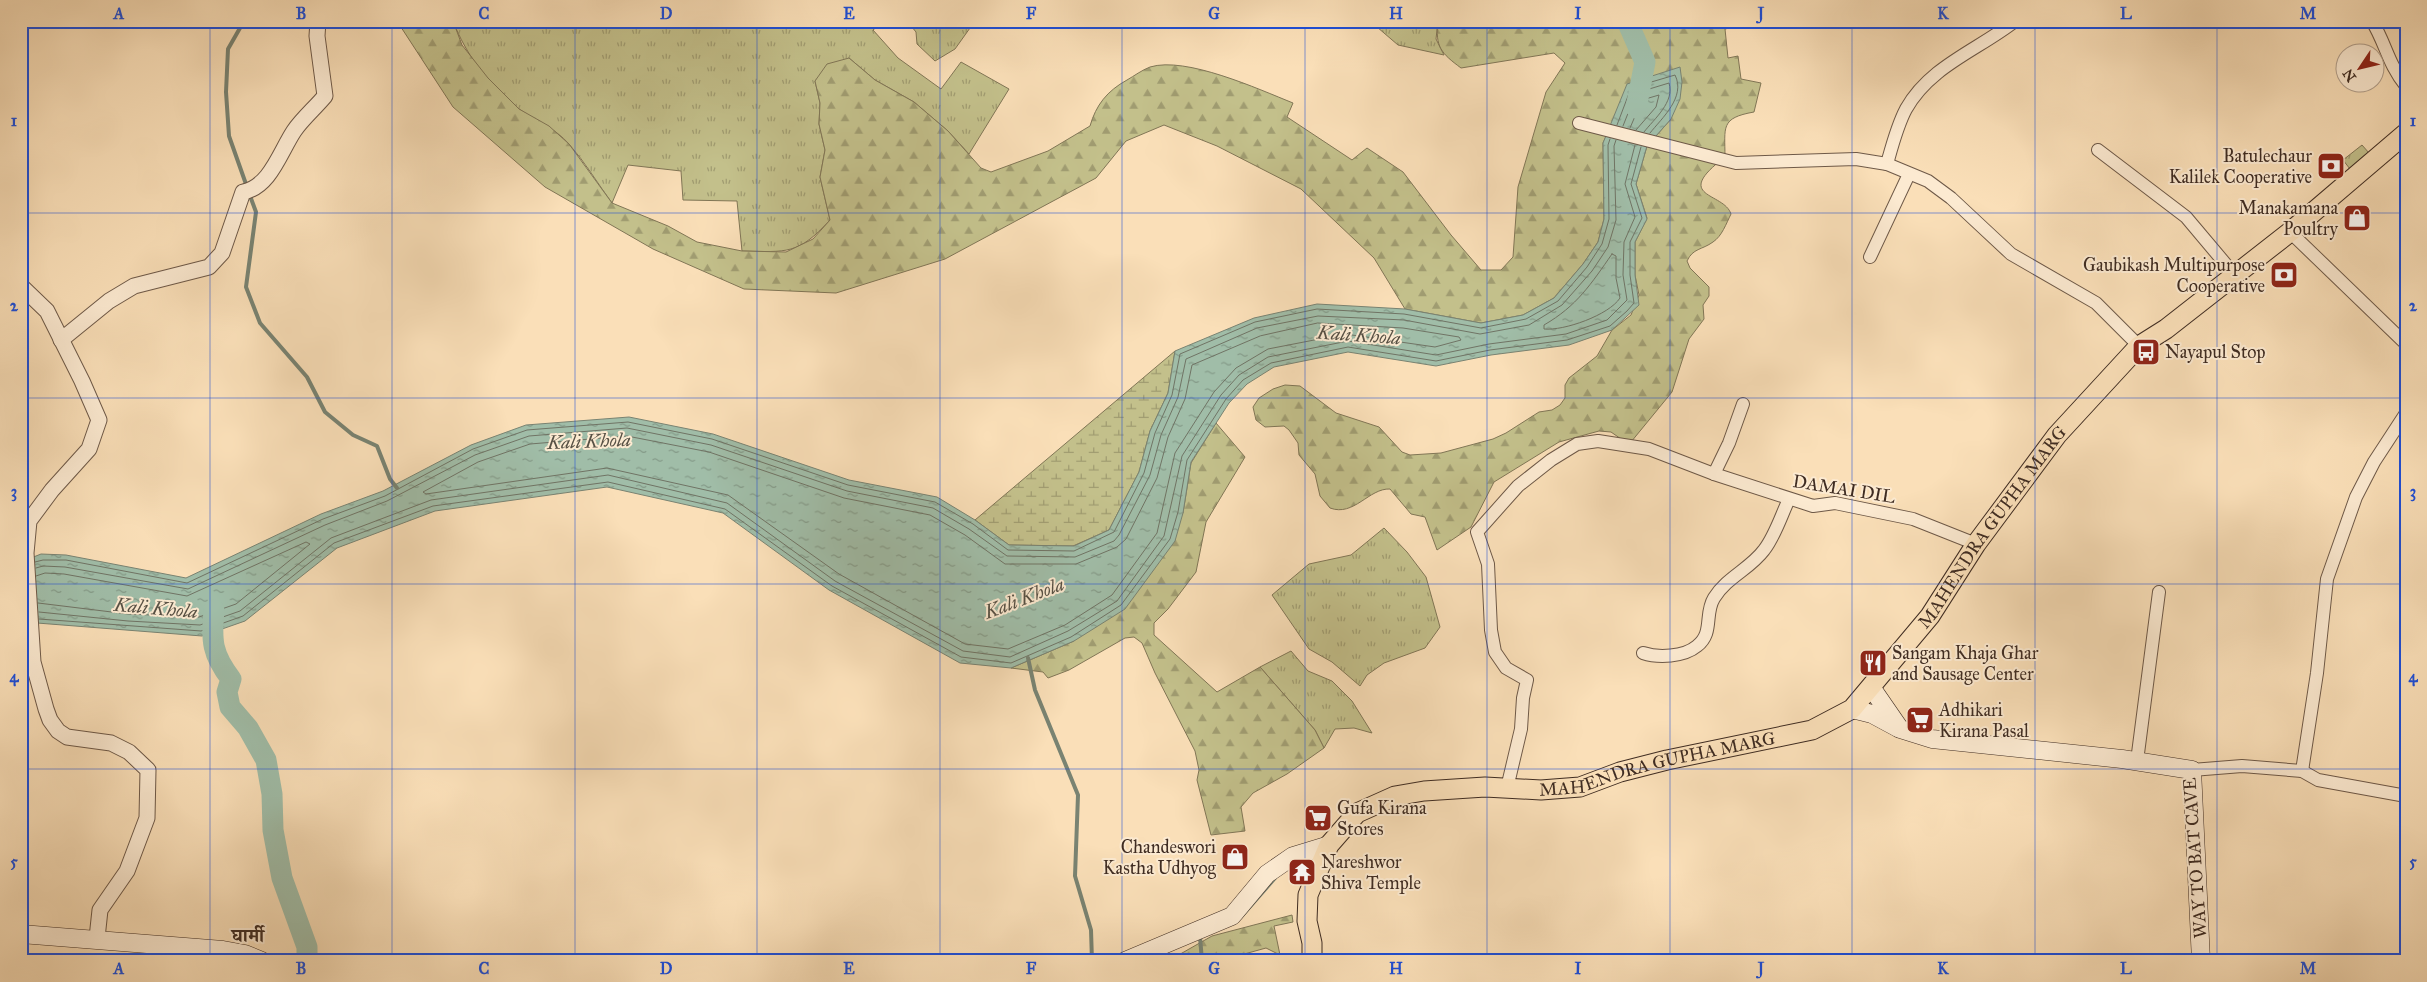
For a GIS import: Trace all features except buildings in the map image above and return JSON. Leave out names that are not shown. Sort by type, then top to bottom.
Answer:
[{"type":"main road","name":"MAHENDRA GUPHA MARG","points":[[1312,961],[1312,943],[1307,921],[1308,895],[1329,846],[1357,813],[1395,796],[1458,788],[1541,790],[1580,787],[1620,772],[1667,760],[1812,730],[1852,709],[1930,616],[1976,544],[2057,435],[2138,346],[2166,329],[2290,232],[2406,133]]},
{"type":"main road","points":[[1871,687],[1900,729]]},
{"type":"main road","name":"WAY TO BAT CAVE","points":[[1852,709],[1872,714],[1900,729],[1932,739],[2137,761],[2192,770],[2201,961]]},
{"type":"main road","points":[[1125,961],[1232,916],[1267,874],[1293,856],[1329,846]]},
{"type":"main road","points":[[21,934],[97,938],[223,950],[245,954],[262,961]]},
{"type":"street","points":[[61,340],[108,301],[134,286],[210,267],[222,253],[248,192],[276,165],[294,131],[326,96],[317,36],[318,21]]},
{"type":"street","points":[[1886,164],[1904,112],[1924,84],[1951,62],[1994,37],[2015,21]]},
{"type":"street","points":[[2372,21],[2379,33],[2389,62],[2406,86]]},
{"type":"street","points":[[1580,123],[1607,128],[1736,163],[1856,159],[1886,164],[1928,181],[1951,198],[2011,254],[2096,303],[2138,346]]},
{"type":"street","points":[[2098,150],[2186,217],[2234,274]]},
{"type":"street","points":[[1870,257],[1909,174]]},
{"type":"street","points":[[2290,232],[2406,344]]},
{"type":"street","points":[[21,286],[47,311],[99,420],[89,449],[52,490],[29,521],[26,553],[33,662],[46,709],[50,720],[58,731],[67,737],[111,743],[129,752],[148,770],[147,818],[128,871],[100,910],[97,938]]},
{"type":"street","points":[[1714,474],[1730,443],[1743,404]]},
{"type":"street","points":[[2302,770],[2317,673],[2327,579],[2356,497],[2374,462],[2406,413]]},
{"type":"street","name":"DAMAI DIL","points":[[1507,788],[1521,729],[1523,698],[1527,680],[1506,668],[1495,652],[1491,630],[1488,564],[1478,537],[1479,528],[1518,486],[1564,451],[1577,444],[1598,441],[1649,449],[1714,474],[1813,506],[1835,503],[1913,519],[1976,544]]},
{"type":"street","points":[[1643,653],[1653,656],[1686,653],[1703,641],[1709,630],[1711,607],[1714,598],[1732,576],[1764,550],[1789,499]]},
{"type":"street","points":[[2137,761],[2159,592]]},
{"type":"street","points":[[2192,770],[2242,766],[2302,770],[2318,780],[2406,796]]},
{"type":"green space","points":[[397,21],[453,21],[462,45],[488,78],[519,109],[549,126],[569,144],[612,203],[668,226],[697,242],[742,251],[786,252],[813,239],[830,220],[820,177],[825,150],[819,124],[820,103],[815,81],[827,64],[849,58],[875,80],[914,102],[948,131],[981,168],[991,172],[1048,151],[1090,126],[1099,105],[1108,94],[1120,84],[1150,67],[1165,65],[1183,66],[1222,76],[1293,103],[1287,117],[1352,160],[1367,148],[1403,172],[1451,235],[1481,270],[1501,270],[1513,257],[1518,187],[1546,92],[1565,63],[1554,53],[1461,68],[1441,49],[1437,30],[1438,21],[1761,21],[1725,29],[1728,58],[1738,56],[1741,79],[1761,83],[1754,112],[1735,117],[1730,121],[1725,131],[1725,157],[1709,170],[1702,180],[1701,187],[1705,193],[1727,207],[1731,214],[1724,230],[1719,236],[1709,245],[1695,251],[1687,261],[1690,268],[1709,287],[1709,296],[1703,305],[1704,319],[1689,339],[1672,392],[1631,442],[1624,441],[1611,432],[1599,431],[1559,442],[1494,482],[1471,527],[1437,550],[1425,517],[1411,514],[1390,489],[1375,493],[1347,509],[1330,508],[1320,496],[1315,474],[1299,455],[1298,443],[1289,430],[1284,426],[1265,427],[1256,420],[1253,407],[1259,398],[1273,389],[1285,385],[1300,386],[1336,413],[1379,427],[1402,452],[1410,455],[1441,453],[1493,439],[1539,412],[1552,410],[1560,405],[1565,398],[1565,385],[1569,378],[1597,356],[1612,330],[1631,315],[1639,295],[1635,275],[1635,242],[1647,218],[1636,184],[1647,146],[1671,119],[1616,115],[1603,143],[1604,219],[1598,242],[1583,264],[1554,298],[1523,315],[1481,323],[1405,309],[1374,258],[1301,189],[1217,146],[1164,125],[1126,141],[1096,178],[945,259],[836,293],[744,289],[653,249],[545,187],[453,107]]},
{"type":"green space","points":[[453,21],[884,21],[873,30],[898,58],[941,89],[961,62],[1009,89],[969,154],[948,131],[914,102],[875,80],[849,58],[815,81],[820,103],[819,124],[825,150],[820,177],[830,220],[809,240],[791,249],[770,252],[742,251],[737,201],[683,200],[681,171],[628,165],[612,203],[564,138],[519,109],[498,91],[472,58]]},
{"type":"green space","points":[[907,21],[975,21],[955,49],[935,61],[917,44],[916,32]]},
{"type":"green space","points":[[1370,21],[1438,21],[1436,39],[1444,55],[1398,45]]},
{"type":"green space","points":[[2362,145],[2369,153],[2350,169],[2343,160]]},
{"type":"green space","points":[[1175,351],[1168,393],[1150,431],[1139,472],[1109,530],[1073,546],[1009,545],[975,520]]},
{"type":"green space","points":[[1216,423],[1245,457],[1206,522],[1196,572],[1168,609],[1154,623],[1154,635],[1217,692],[1260,667],[1315,730],[1324,748],[1287,774],[1253,793],[1241,807],[1245,831],[1211,835],[1197,780],[1199,770],[1195,751],[1155,673],[1142,643],[1134,637],[1125,638],[1069,670],[1048,678],[1043,672],[1011,668],[1074,641],[1183,513],[1191,463]]},
{"type":"green space","points":[[1384,528],[1407,552],[1426,577],[1440,627],[1425,648],[1384,663],[1367,675],[1360,686],[1332,662],[1309,649],[1272,595],[1309,564],[1351,555]]},
{"type":"green space","points":[[1291,651],[1308,671],[1332,681],[1352,701],[1372,733],[1354,728],[1335,729],[1324,748],[1315,730],[1260,667]]},
{"type":"green space","points":[[1292,915],[1293,922],[1274,926],[1280,955],[1266,948],[1219,961],[1168,961],[1212,936]]},
{"type":"water","points":[[1680,67],[1682,82],[1680,99],[1671,119],[1647,146],[1636,184],[1647,219],[1635,242],[1635,275],[1639,305],[1612,330],[1569,345],[1491,355],[1436,366],[1348,352],[1274,367],[1247,384],[1229,403],[1191,462],[1183,513],[1175,541],[1125,609],[1074,641],[1011,668],[960,663],[829,590],[723,513],[607,487],[435,511],[337,548],[245,621],[202,636],[37,623],[21,616],[21,562],[41,554],[66,555],[186,578],[321,514],[383,491],[471,445],[526,425],[629,417],[713,434],[849,480],[937,497],[975,520],[1009,545],[1074,546],[1109,530],[1139,472],[1150,431],[1168,393],[1175,351],[1254,318],[1317,304],[1405,309],[1481,323],[1523,315],[1554,298],[1583,264],[1598,242],[1604,219],[1603,143],[1627,84]]},
{"type":"waterway","points":[[244,21],[228,49],[226,92],[229,136],[247,187]]},
{"type":"waterway","name":"Kali Khola","points":[[1627,21],[1645,62],[1636,108]]},
{"type":"waterway","points":[[249,193],[256,212],[246,287],[260,323],[307,377],[325,412],[353,435],[377,446],[390,479],[397,488]]},
{"type":"waterway","points":[[214,610],[214,647],[220,662],[231,679],[227,692],[230,707],[248,728],[266,760],[272,794],[273,830],[282,878],[307,947],[307,961]]},
{"type":"waterway","points":[[1028,658],[1035,690],[1078,795],[1075,876],[1091,930],[1092,961]]},
{"type":"waterway","points":[[1240,918],[1275,878]]},
{"type":"waterway","points":[[1200,937],[1202,961]]},
{"type":"place","name":"Batulechaur Kalilek Cooperative","points":[[2331,166]]},
{"type":"place","name":"Manakamana Poultry","points":[[2357,218]]},
{"type":"place","name":"Gaubikash Multipurpose Cooperative","points":[[2284,275]]},
{"type":"place","name":"Nayapul Stop","points":[[2146,352]]},
{"type":"place","name":"Sangam Khaja Ghar and Sausage Center","points":[[1873,663]]},
{"type":"place","name":"Adhikari Kirana Pasal","points":[[1920,720]]},
{"type":"place","name":"Gufa Kirana Stores","points":[[1318,818]]},
{"type":"place","name":"Chandeswori Kastha Udhyog","points":[[1235,857]]},
{"type":"place","name":"Nareshwor Shiva Temple","points":[[1302,872]]},
{"type":"district","name":"घार्मी","points":[[248,935]]}]
